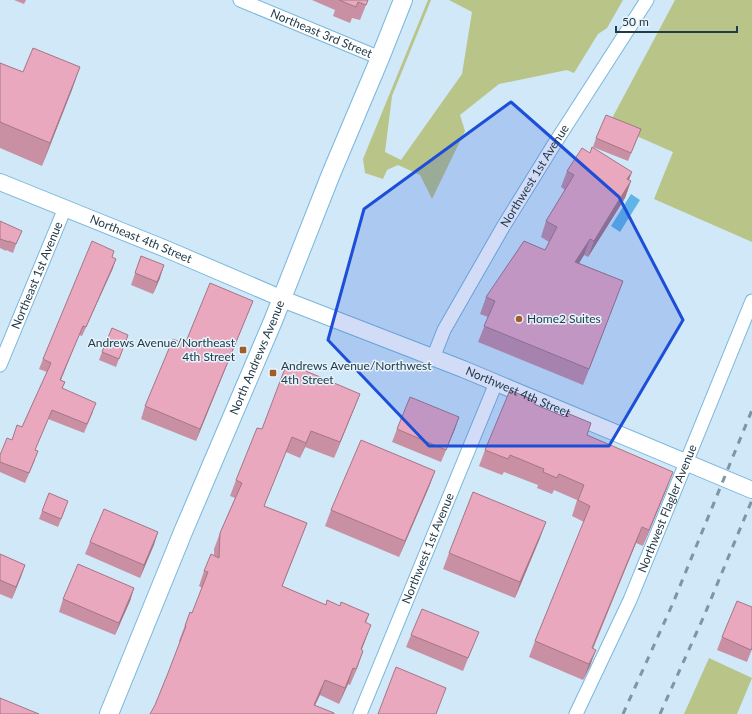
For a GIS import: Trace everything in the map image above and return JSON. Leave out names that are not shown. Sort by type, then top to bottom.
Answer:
[{"type":"main road","name":"North Andrews Avenue","points":[[109,714],[183,532],[273,321],[331,174],[403,0]]},
{"type":"street","name":"Northeast 3rd Street","points":[[240,0],[380,58]]},
{"type":"street","name":"Northwest 1st Avenue","points":[[433,358],[444,330],[503,227],[552,146],[647,0]]},
{"type":"street","name":"Northeast 4th Street","points":[[0,182],[282,298]]},
{"type":"street","name":"Northeast 1st Avenue","points":[[0,365],[65,208]]},
{"type":"street","name":"Northwest 4th Street","points":[[282,298],[496,383],[752,490]]},
{"type":"street","name":"Northwest Flagler Avenue","points":[[576,714],[630,600],[696,434],[752,301]]},
{"type":"street","name":"Northwest 1st Avenue","points":[[360,714],[496,383]]},
{"type":"highlighted area","points":[[511,102],[619,197],[683,320],[609,446],[429,446],[328,340],[364,209]]},
{"type":"green space","points":[[428,0],[431,0],[392,96],[385,152],[401,160],[462,74],[472,12],[449,0],[623,0],[607,28],[598,34],[574,73],[567,70],[499,84],[460,115],[465,131],[432,199],[420,175],[398,165],[387,170],[383,179],[365,173],[363,159]]},
{"type":"green space","points":[[675,0],[752,0],[752,242],[654,199],[673,152],[609,124]]},
{"type":"green space","points":[[709,658],[752,678],[737,714],[684,714]]},
{"type":"water","points":[[631,194],[640,200],[620,232],[611,226]]},
{"type":"building","points":[[339,0],[368,0],[366,5],[358,2],[356,7]]},
{"type":"building","points":[[33,48],[80,67],[50,143],[0,122],[0,63],[23,72]]},
{"type":"building","points":[[606,115],[641,129],[631,153],[596,138]]},
{"type":"building","points":[[592,147],[632,172],[627,179],[631,181],[594,241],[590,239],[575,262],[623,281],[589,369],[484,326],[495,301],[486,297],[524,241],[545,250],[557,227],[546,221],[574,175],[567,171],[582,148],[590,153]]},
{"type":"building","points":[[0,221],[22,231],[16,244],[0,239]]},
{"type":"building","points":[[92,241],[114,251],[112,257],[116,259],[86,327],[83,326],[60,380],[65,382],[62,388],[96,403],[87,424],[52,410],[35,450],[38,451],[29,473],[0,462],[0,455],[7,438],[12,440],[17,425],[22,427],[51,363],[43,359]]},
{"type":"building","points":[[141,256],[164,265],[157,282],[135,273]]},
{"type":"building","points":[[210,283],[253,301],[200,429],[145,406],[173,339],[185,344]]},
{"type":"building","points":[[112,328],[128,335],[119,359],[102,352]]},
{"type":"building","points":[[287,363],[360,394],[340,442],[311,431],[306,443],[292,437],[264,506],[307,523],[282,586],[326,605],[327,600],[340,606],[341,602],[369,614],[365,622],[371,625],[361,649],[363,651],[356,669],[353,668],[345,688],[325,680],[314,705],[334,714],[150,714],[168,673],[190,612],[192,613],[208,572],[204,571],[211,554],[219,558],[220,533],[242,483],[236,480],[257,428],[262,429]]},
{"type":"building","points":[[510,390],[535,401],[534,404],[565,417],[567,413],[591,423],[587,435],[673,472],[649,530],[642,527],[592,648],[596,650],[589,664],[535,641],[590,506],[578,500],[584,485],[559,474],[557,478],[543,472],[544,469],[510,455],[508,459],[485,450]]},
{"type":"building","points":[[410,397],[459,417],[446,450],[397,429]]},
{"type":"building","points":[[361,440],[435,471],[405,541],[331,510]]},
{"type":"building","points":[[473,492],[546,522],[520,582],[449,553]]},
{"type":"building","points":[[49,493],[68,501],[61,519],[42,511]]},
{"type":"building","points":[[104,509],[158,532],[144,565],[90,542]]},
{"type":"building","points":[[0,554],[25,565],[16,587],[0,580]]},
{"type":"building","points":[[78,564],[134,588],[119,623],[63,599]]},
{"type":"building","points":[[737,601],[752,607],[751,650],[722,637]]},
{"type":"building","points":[[422,609],[479,632],[468,658],[411,635]]},
{"type":"building","points":[[396,667],[446,688],[436,714],[378,714]]},
{"type":"building","points":[[0,698],[39,714],[0,714]]},
{"type":"railway","points":[[623,714],[673,603],[752,410]]},
{"type":"railway","points":[[660,714],[704,616],[752,500]]},
{"type":"place","name":"Home2 Suites","points":[[519,319]]},
{"type":"place","name":"Andrews Avenue/Northeast 4th Street","points":[[243,350]]},
{"type":"place","name":"Andrews Avenue/Northwest 4th Street","points":[[273,373]]}]
